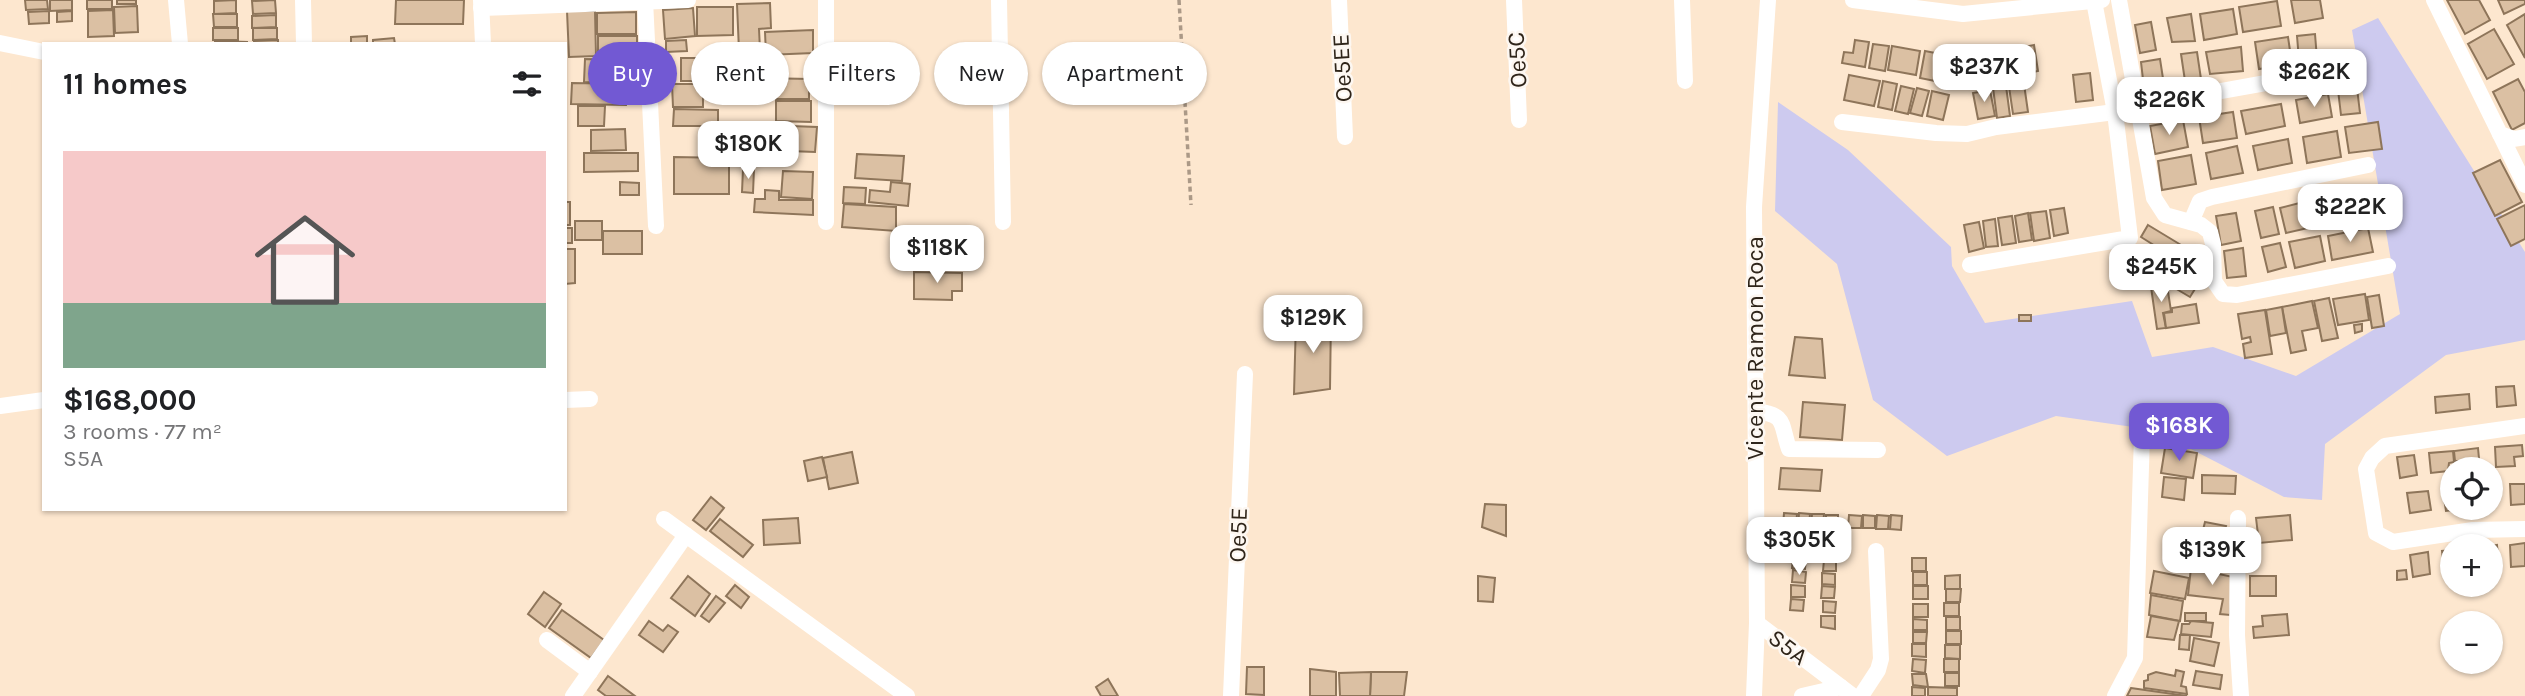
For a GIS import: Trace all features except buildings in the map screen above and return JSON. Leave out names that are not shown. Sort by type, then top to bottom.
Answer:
[{"type":"street","points":[[176,0],[180,42]]},
{"type":"street","points":[[303,0],[304,42]]},
{"type":"street","points":[[483,42],[481,4],[688,0]]},
{"type":"street","points":[[826,222],[827,0]]},
{"type":"street","points":[[999,0],[1003,222]]},
{"type":"street","name":"Oe5EE","points":[[1339,0],[1345,137]]},
{"type":"street","name":"Oe5C","points":[[1514,0],[1519,120]]},
{"type":"street","points":[[1682,0],[1685,81]]},
{"type":"street","name":"Vicente Ramon Roca","points":[[1754,696],[1757,623],[1754,207],[1768,0]]},
{"type":"street","points":[[1853,0],[1961,7],[2098,1],[2130,238],[1970,265]]},
{"type":"street","points":[[2119,0],[2154,198],[2165,215],[2201,225],[2210,232],[2214,281],[2223,294],[2237,295],[2388,267]]},
{"type":"street","points":[[2434,0],[2525,185]]},
{"type":"street","points":[[645,1],[656,226]]},
{"type":"street","points":[[0,43],[42,52]]},
{"type":"street","points":[[2138,106],[2338,70]]},
{"type":"street","points":[[1842,122],[1967,134],[1996,127],[2115,112]]},
{"type":"street","points":[[2500,134],[2514,139],[2525,136]]},
{"type":"street","points":[[2191,222],[2200,201],[2212,197],[2368,165]]},
{"type":"street","name":"Oe5E","points":[[1231,696],[1245,374]]},
{"type":"street","points":[[567,400],[590,399]]},
{"type":"street","points":[[0,406],[42,400]]},
{"type":"street","points":[[1756,411],[1778,417],[1789,449],[1878,450]]},
{"type":"street","points":[[2525,426],[2385,446],[2372,458],[2366,469],[2376,533],[2393,542],[2473,530],[2525,528]]},
{"type":"street","points":[[2115,696],[2136,658],[2142,435]]},
{"type":"street","points":[[2238,518],[2241,696]]},
{"type":"street","points":[[664,519],[907,696]]},
{"type":"street","points":[[573,696],[686,535]]},
{"type":"street","points":[[1861,696],[1878,670],[1881,659],[1876,551]]},
{"type":"street","name":"S5A","points":[[1757,623],[1847,691]]},
{"type":"street","points":[[547,640],[590,672]]},
{"type":"street","points":[[1802,696],[1847,691]]},
{"type":"path","points":[[1179,0],[1191,205]]},
{"type":"shaded area","points":[[2378,18],[2525,252],[2525,340],[2446,355],[2325,444],[2322,500],[2284,497],[2154,430],[2056,416],[1947,456],[1873,400],[1837,264],[1775,211],[1778,102],[1848,150],[1951,247],[1952,266],[1985,323],[2132,301],[2152,357],[2213,347],[2296,376],[2400,314],[2352,30]]}]
